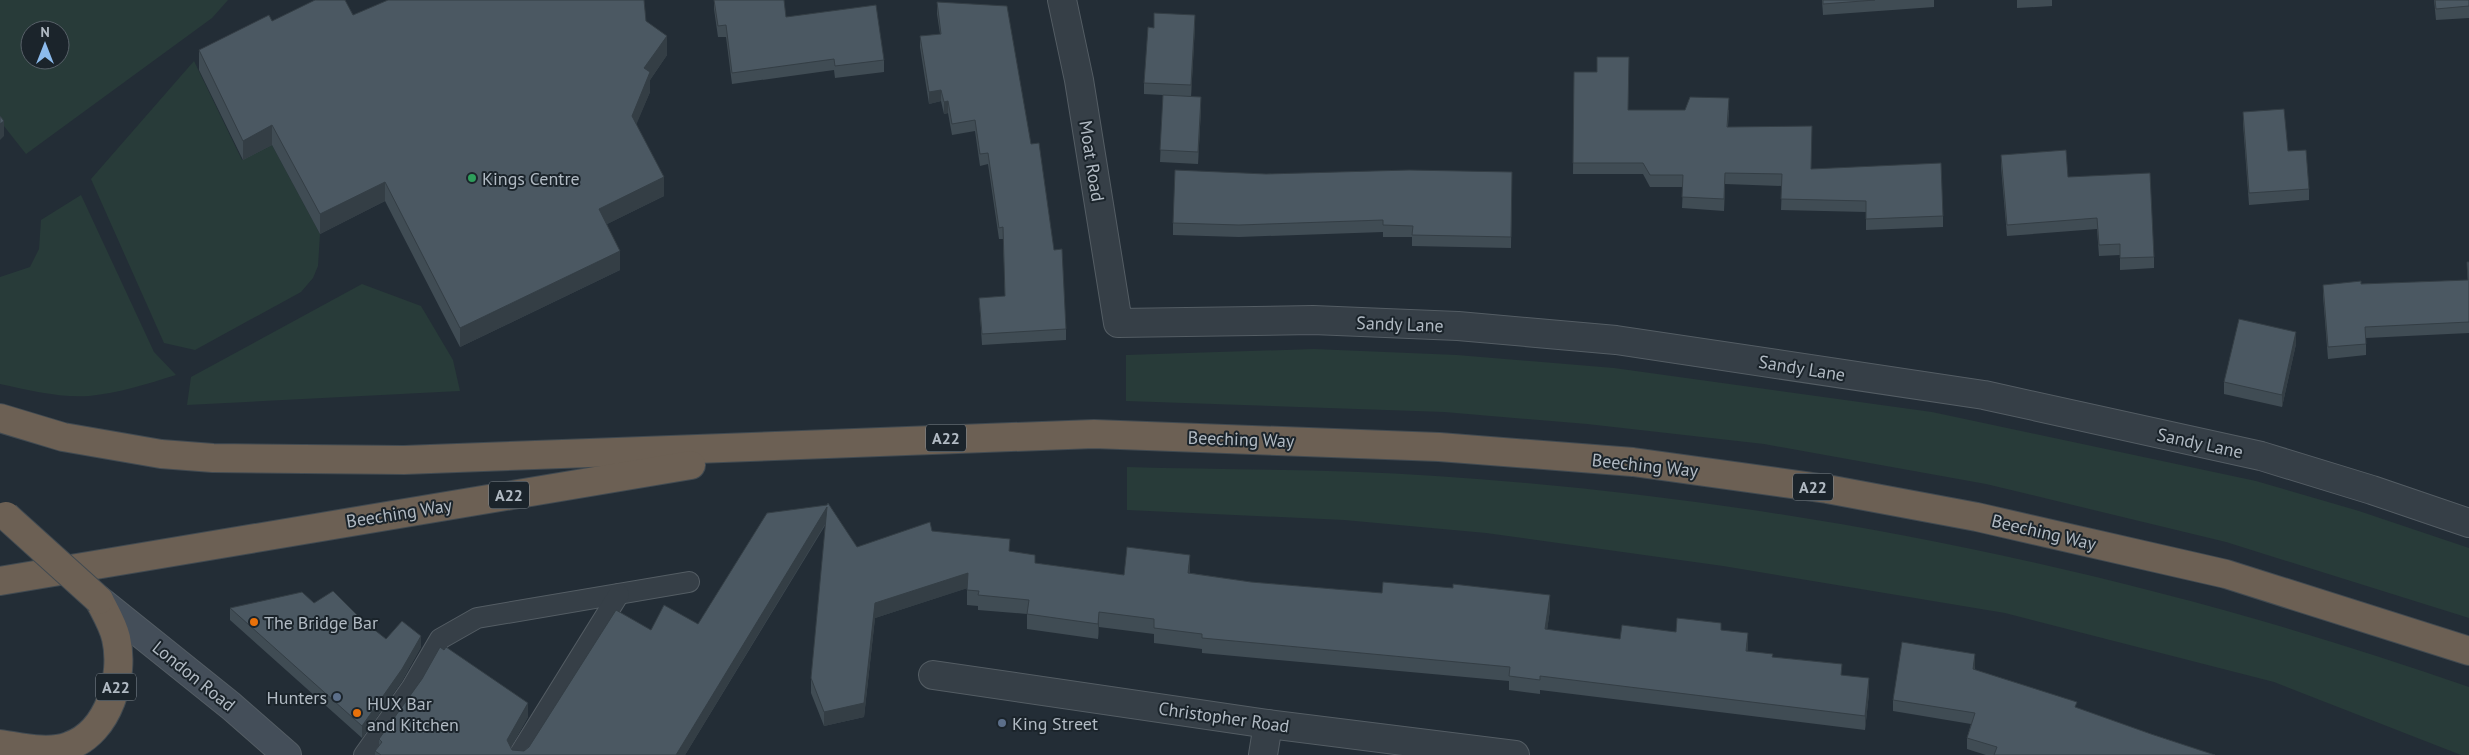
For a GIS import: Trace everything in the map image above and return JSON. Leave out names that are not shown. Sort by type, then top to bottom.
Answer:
[{"type":"highway","name":"Beeching Way","points":[[0,418],[63,437],[161,454],[213,458],[404,460],[799,447],[950,438],[1139,435],[1439,447],[1633,462],[1827,488],[1978,517],[2226,574],[2469,652]]},
{"type":"highway","name":"Beeching Way","points":[[0,581],[799,447]]},
{"type":"highway","name":"London Road","points":[[0,744],[66,752],[70,746],[86,736],[98,723],[114,693],[118,674],[119,651],[116,636],[99,600],[3,513]]},
{"type":"street","name":"Moat Road","points":[[1062,0],[1079,80],[1118,323]]},
{"type":"street","name":"Sandy Lane","points":[[1118,323],[1313,320],[1458,326],[1616,340],[1984,395],[2260,456],[2372,490],[2469,523]]},
{"type":"street","name":"London Road","points":[[99,600],[231,706],[287,755]]},
{"type":"street","name":"Christopher Road","points":[[933,675],[1431,750],[1515,755]]},
{"type":"street","points":[[1263,755],[1268,724]]},
{"type":"lane","points":[[364,755],[412,687],[440,639],[477,618],[689,582]]},
{"type":"lane","points":[[519,755],[619,594]]},
{"type":"green space","points":[[0,0],[228,0],[212,18],[26,154],[0,121]]},
{"type":"green space","points":[[194,61],[242,160],[272,145],[320,234],[318,266],[313,278],[301,292],[195,350],[164,343],[91,179]]},
{"type":"green space","points":[[81,195],[154,352],[176,375],[144,385],[89,396],[55,395],[0,384],[0,277],[30,267],[39,249],[41,220]]},
{"type":"green space","points":[[362,284],[421,306],[453,360],[460,391],[187,405],[191,377]]},
{"type":"green space","points":[[1314,349],[1457,355],[1614,368],[1932,412],[2256,481],[2359,511],[2469,548],[2469,618],[2226,542],[1986,484],[1764,444],[1587,424],[1444,412],[1126,401],[1126,355]]},
{"type":"green space","points":[[1127,467],[1397,474],[1568,487],[1699,502],[1830,522],[1960,547],[2089,575],[2217,608],[2344,646],[2469,687],[2469,755],[2461,755],[2274,682],[2005,613],[1723,566],[1486,533],[1344,520],[1127,510]]},
{"type":"building","name":"Kings Centre","points":[[315,0],[345,0],[353,15],[388,0],[644,0],[646,21],[667,36],[644,68],[650,72],[632,116],[664,177],[599,209],[620,251],[460,328],[385,182],[320,214],[272,125],[243,141],[199,50],[269,15],[272,21]]},
{"type":"building","points":[[714,0],[784,0],[786,17],[876,5],[884,60],[835,66],[834,59],[732,73],[726,25],[718,26]]},
{"type":"building","points":[[1823,0],[1875,0],[1823,4]]},
{"type":"building","points":[[2435,0],[2469,0],[2469,6],[2436,9]]},
{"type":"building","points":[[937,2],[1007,6],[1031,144],[1039,143],[1054,250],[1062,249],[1066,329],[982,334],[979,298],[1005,296],[1003,227],[999,228],[988,153],[980,154],[975,120],[952,124],[948,101],[944,102],[941,90],[929,92],[920,36],[941,34]]},
{"type":"building","points":[[1154,13],[1195,15],[1191,85],[1144,83],[1148,27],[1154,28]]},
{"type":"building","points":[[1597,57],[1629,57],[1628,110],[1685,110],[1690,97],[1729,98],[1727,127],[1812,126],[1811,169],[1941,163],[1943,216],[1866,219],[1866,201],[1781,199],[1782,174],[1725,173],[1724,199],[1682,197],[1683,175],[1650,175],[1643,163],[1573,163],[1574,72],[1597,72]]},
{"type":"building","points":[[1163,95],[1201,97],[1198,152],[1160,150]]},
{"type":"building","points":[[2284,109],[2288,151],[2306,150],[2309,189],[2249,193],[2243,112]]},
{"type":"building","points":[[0,116],[4,121],[0,124]]},
{"type":"building","points":[[2066,150],[2068,177],[2150,173],[2154,257],[2120,258],[2120,244],[2099,245],[2097,218],[2007,225],[2001,155]]},
{"type":"building","points":[[1175,170],[1266,174],[1409,170],[1512,172],[1511,237],[1412,235],[1413,226],[1383,225],[1383,220],[1239,225],[1173,223]]},
{"type":"building","points":[[2467,262],[2469,262],[2469,322],[2365,327],[2366,344],[2328,347],[2323,285],[2361,281],[2361,284],[2468,280]]},
{"type":"building","points":[[2239,319],[2296,332],[2282,395],[2224,382]]},
{"type":"building","points":[[828,503],[857,547],[930,522],[932,531],[1010,539],[1009,551],[1035,555],[1035,563],[1124,575],[1127,547],[1190,555],[1188,573],[1251,582],[1382,593],[1383,582],[1453,588],[1453,584],[1550,595],[1545,629],[1620,639],[1622,625],[1676,632],[1677,618],[1721,623],[1721,630],[1748,633],[1746,651],[1773,654],[1772,657],[1842,664],[1841,675],[1869,678],[1865,716],[1540,676],[1540,680],[1509,676],[1510,667],[1202,638],[1202,634],[1154,628],[1154,619],[1099,612],[1098,624],[1027,614],[1029,600],[978,595],[979,591],[967,590],[968,573],[875,603],[864,703],[824,712],[811,678],[827,507],[676,755],[381,755],[375,751],[382,742],[379,739],[422,679],[440,647],[444,650],[446,647],[528,703],[507,740],[512,750],[524,751],[529,747],[616,610],[651,630],[664,605],[698,624],[767,513],[827,505]]},
{"type":"building","points":[[333,591],[362,620],[386,639],[402,621],[421,636],[402,669],[362,726],[230,608],[302,592],[314,603]]},
{"type":"building","points":[[1902,642],[1975,654],[1973,669],[2077,702],[2075,707],[2215,755],[1994,755],[1997,747],[1967,738],[1975,713],[1893,700]]},
{"type":"place","name":"Kings Centre","points":[[472,178]]},
{"type":"place","name":"The Bridge Bar","points":[[254,622]]},
{"type":"place","name":"Hunters","points":[[337,697]]},
{"type":"place","name":"HUX Bar and Kitchen","points":[[357,713]]},
{"type":"place","name":"King Street","points":[[1002,723]]}]
